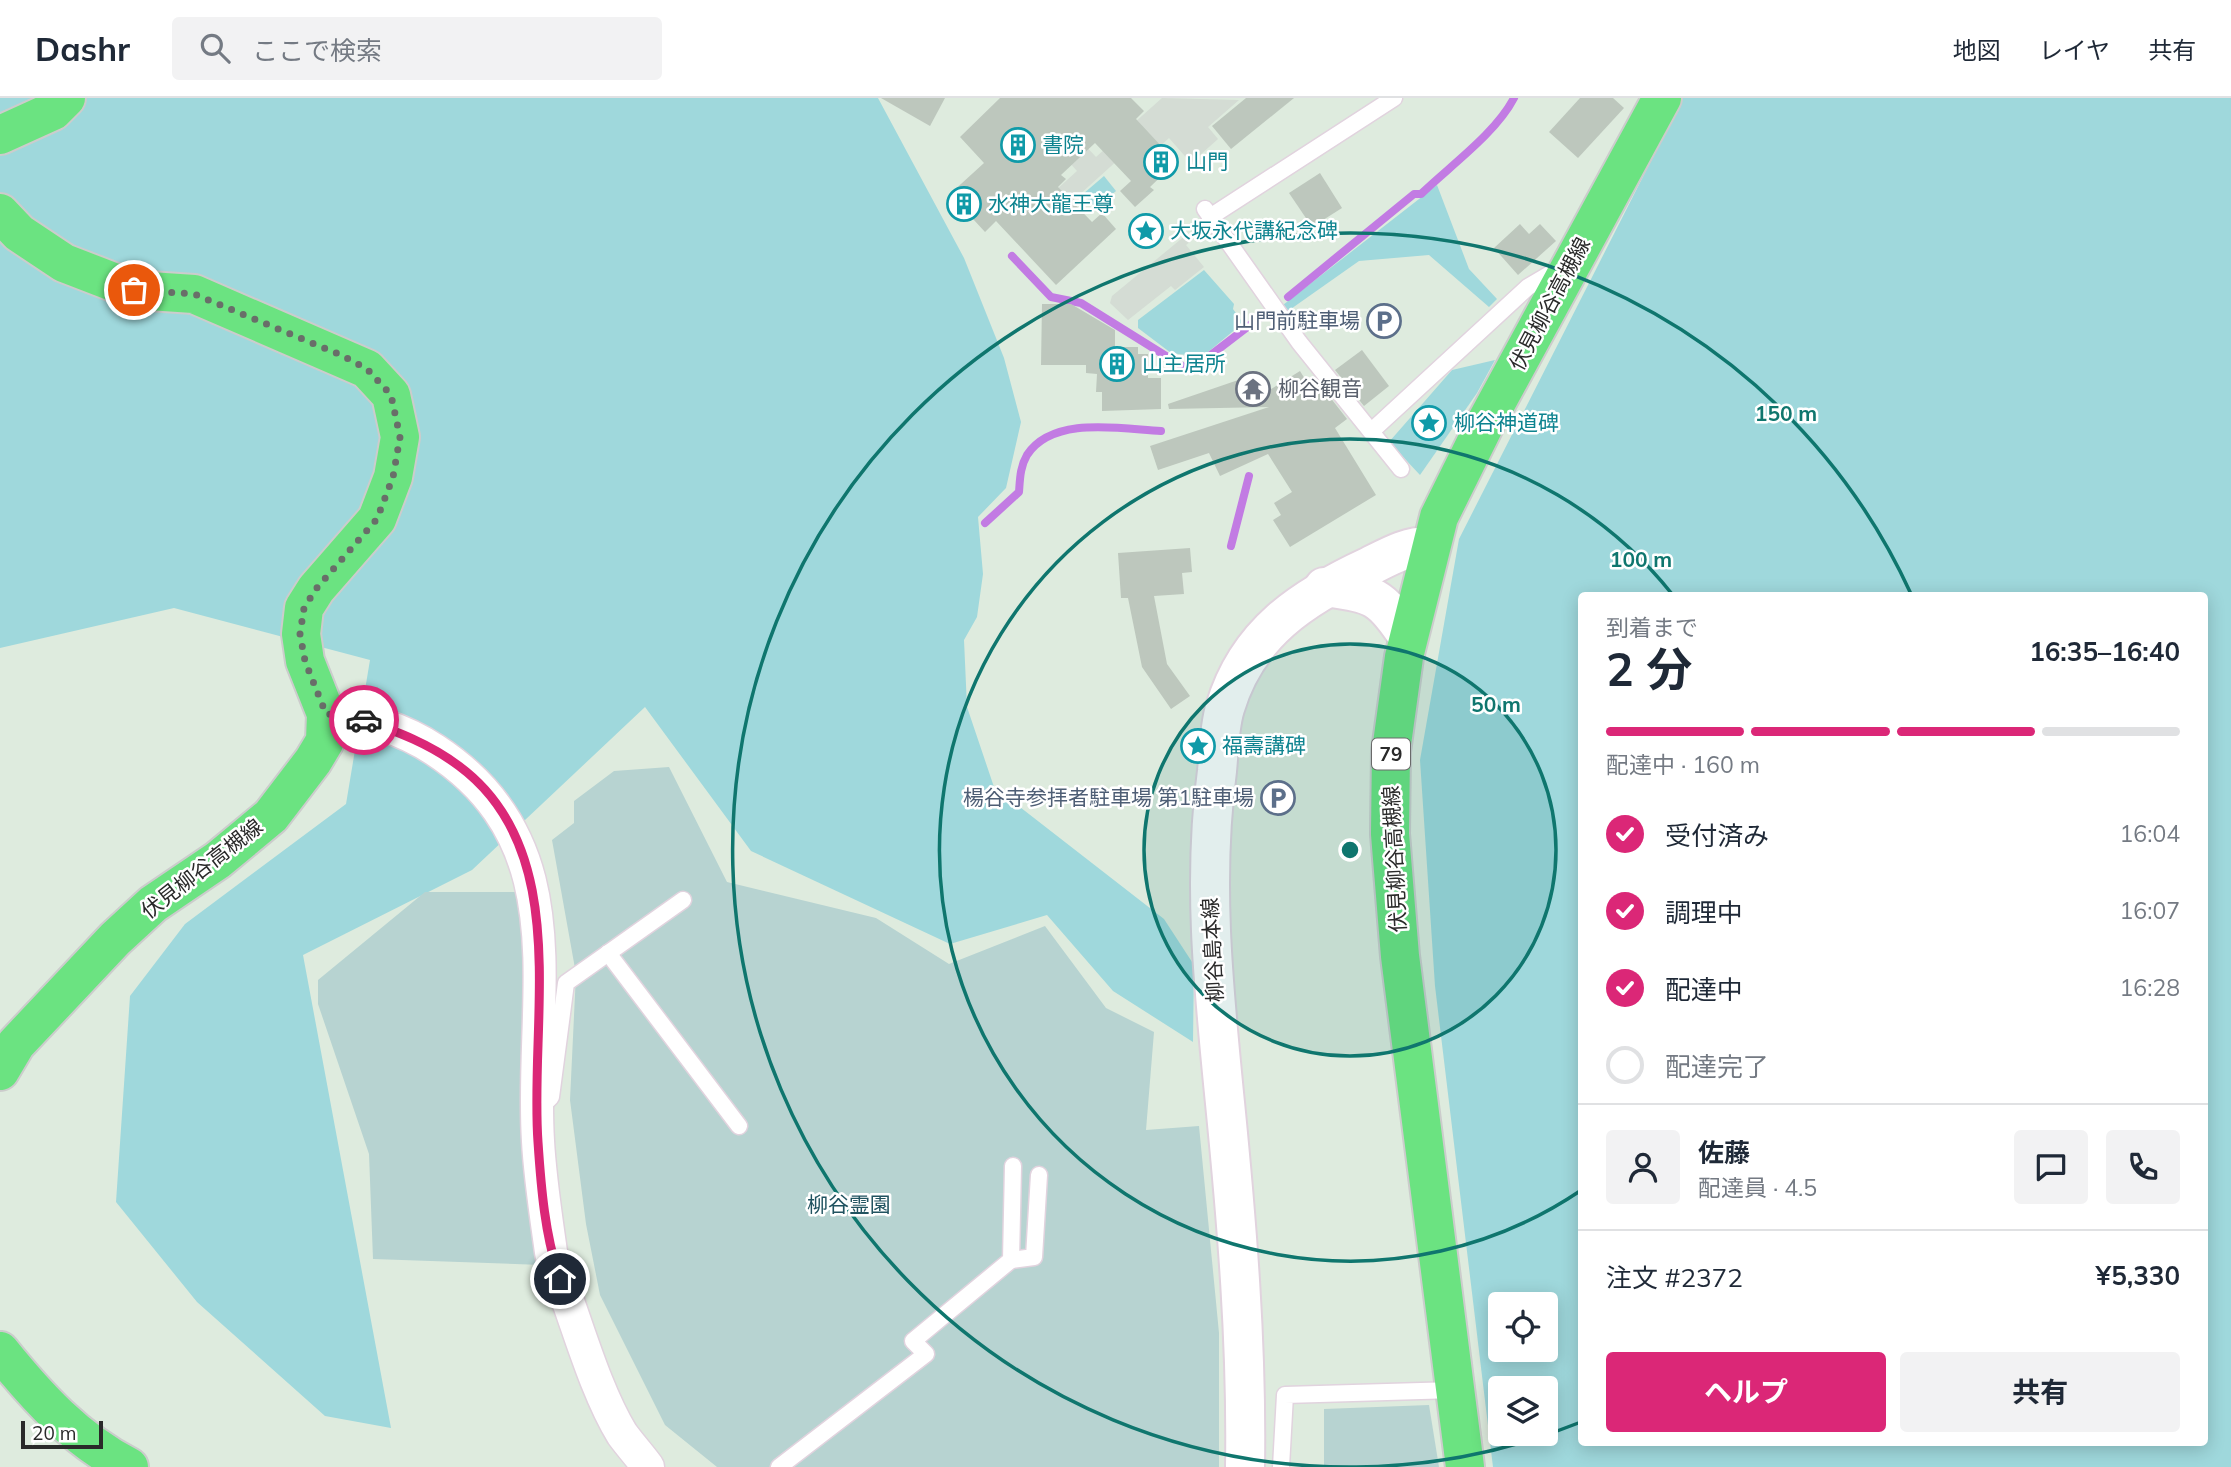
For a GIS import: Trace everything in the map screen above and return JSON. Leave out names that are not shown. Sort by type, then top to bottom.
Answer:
[{"type":"main road","points":[[0,135],[53,111],[66,98]]},
{"type":"main road","name":"伏見柳谷高槻線","points":[[1465,1467],[1400,956],[1390,834],[1391,751],[1408,637],[1429,545],[1439,517],[1487,420],[1662,98]]},
{"type":"main road","points":[[0,213],[19,233],[64,263],[134,290],[194,294],[341,355],[367,369],[391,395],[400,437],[393,477],[377,519],[316,589],[304,608],[300,634],[305,661],[326,714]]},
{"type":"main road","name":"柳谷島本線","points":[[1245,1467],[1238,1240],[1210,950],[1210,820],[1225,709],[1248,657],[1270,630],[1300,603],[1324,587],[1412,546],[1429,545]]},
{"type":"main road","points":[[1324,587],[1367,593],[1388,607],[1408,637]]},
{"type":"main road","name":"伏見柳谷高槻線","points":[[0,1071],[16,1044],[115,939],[153,904],[218,860],[271,816],[325,741],[326,714]]},
{"type":"main road","points":[[0,1351],[41,1402],[104,1454],[129,1467]]},
{"type":"street","points":[[326,714],[349,715],[421,741],[462,768],[497,805],[523,849],[535,904],[540,970],[538,1142],[552,1255],[585,1351],[622,1433],[648,1467]]},
{"type":"lane","points":[[1394,98],[1208,213],[1299,342],[1401,469]]},
{"type":"lane","points":[[1376,427],[1528,288],[1572,262]]},
{"type":"lane","points":[[538,1111],[551,1097],[566,983],[683,900]]},
{"type":"lane","points":[[608,953],[738,1126]]},
{"type":"lane","points":[[1011,1260],[1013,1166]]},
{"type":"lane","points":[[779,1467],[926,1354],[913,1341],[1011,1260],[1034,1257],[1039,1175]]},
{"type":"lane","points":[[1281,1467],[1285,1395],[1455,1390]]},
{"type":"shaded area","points":[[0,98],[878,98],[964,258],[1004,358],[1021,422],[1006,488],[978,517],[983,574],[977,617],[964,640],[967,707],[994,787],[1164,919],[1194,965],[1193,1042],[1113,991],[1047,915],[950,944],[751,851],[645,707],[472,870],[303,955],[391,1428],[325,1416],[197,1302],[116,1202],[130,996],[185,924],[346,804],[370,660],[174,608],[0,648]]},
{"type":"shaded area","points":[[1162,98],[1239,100],[1208,127],[1218,139],[1191,163],[1169,138],[1143,162],[1130,149],[1068,205],[1055,191],[1077,171],[1063,155],[1080,140],[1096,157]]},
{"type":"shaded area","points":[[1683,98],[2231,98],[2231,1467],[1493,1467],[1490,1446],[1558,1446],[1558,1376],[1488,1376],[1488,1426],[1435,986],[1420,760],[1459,539]]},
{"type":"shaded area","points":[[1104,176],[1116,191],[1096,208],[1083,194]]},
{"type":"shaded area","points":[[1437,185],[1469,269],[1497,299],[1489,307],[1429,255],[1359,261],[1288,311],[1283,305]]},
{"type":"shaded area","points":[[1186,235],[1191,241],[1186,245],[1204,267],[1175,290],[1171,286],[1128,320],[1110,303],[1112,296]]},
{"type":"shaded area","points":[[1204,270],[1234,304],[1233,309],[1243,323],[1202,357],[1171,353],[1138,328],[1138,320]]},
{"type":"shaded area","points":[[1495,360],[1477,393],[1420,475],[1389,442],[1452,370]]},
{"type":"green space","name":"柳谷霊園","points":[[669,767],[727,882],[876,918],[949,964],[1045,926],[1106,1008],[1154,1032],[1146,1130],[1199,1126],[1219,1333],[1219,1467],[717,1467],[665,1425],[600,1295],[586,1224],[570,1100],[576,974],[552,840],[574,823],[574,801],[614,771]]},
{"type":"green space","points":[[425,892],[520,892],[536,980],[542,1265],[373,1259],[369,1154],[318,1004],[318,980]]},
{"type":"green space","points":[[1429,1405],[1439,1467],[1324,1467],[1324,1409]]},
{"type":"building","points":[[881,98],[945,98],[930,126]]},
{"type":"building","points":[[1000,98],[1131,98],[1144,111],[1136,119],[1176,162],[1150,187],[1154,190],[1135,207],[1120,191],[1131,181],[1095,143],[1061,175],[1066,179],[1058,187],[1092,222],[1102,213],[1116,229],[1056,285],[996,221],[985,232],[950,194],[984,163],[960,137]]},
{"type":"building","points":[[1246,98],[1294,98],[1231,149],[1212,126]]},
{"type":"building","points":[[1580,98],[1613,98],[1624,108],[1578,158],[1549,132]]},
{"type":"building","points":[[1320,173],[1342,208],[1312,227],[1289,193]]},
{"type":"building","points":[[1520,224],[1529,234],[1540,224],[1556,241],[1518,275],[1494,248]]},
{"type":"building","name":"山主居所","points":[[1042,304],[1071,304],[1115,330],[1115,347],[1138,347],[1138,354],[1148,354],[1148,378],[1161,378],[1161,409],[1102,411],[1102,392],[1096,392],[1097,374],[1086,373],[1086,365],[1041,365]]},
{"type":"building","points":[[1362,350],[1389,386],[1364,406],[1335,370]]},
{"type":"building","points":[[1300,371],[1311,389],[1319,383],[1347,419],[1335,428],[1376,495],[1290,547],[1273,520],[1281,515],[1274,503],[1292,492],[1268,454],[1220,476],[1209,453],[1158,470],[1150,446],[1269,407],[1169,409],[1168,404],[1247,377],[1255,399]]},
{"type":"building","points":[[1190,548],[1192,572],[1182,573],[1184,594],[1154,596],[1167,664],[1190,696],[1171,709],[1142,667],[1128,598],[1121,598],[1118,553]]},
{"type":"waterway","points":[[1288,297],[1414,194],[1421,194],[1496,124],[1514,98]]},
{"type":"waterway","points":[[1012,256],[1051,297],[1081,303],[1190,371],[1263,315]]},
{"type":"waterway","points":[[985,523],[1019,492],[1027,455],[1039,442],[1053,434],[1089,427],[1161,431]]},
{"type":"waterway","points":[[1231,546],[1249,476]]},
{"type":"way so far","points":[[134,290],[194,294],[341,355],[367,369],[391,395],[400,437],[393,477],[377,519],[316,589],[304,608],[300,634],[305,661],[326,714],[349,715],[364,720]]},
{"type":"place","name":"書院","points":[[1018,145]]},
{"type":"place","name":"山門","points":[[1161,162]]},
{"type":"place","name":"水神大龍王尊","points":[[964,204]]},
{"type":"place","name":"大坂永代講紀念碑","points":[[1146,231]]},
{"type":"place","name":"山門前駐車場","points":[[1384,321]]},
{"type":"place","name":"山主居所","points":[[1117,364]]},
{"type":"place","name":"柳谷観音","points":[[1253,389]]},
{"type":"place","name":"柳谷神道碑","points":[[1429,423]]},
{"type":"place","name":"福壽講碑","points":[[1198,746]]},
{"type":"place","name":"楊谷寺参拝者駐車場 第1駐車場","points":[[1278,798]]},
{"type":"route","points":[[364,720],[421,741],[462,768],[497,805],[523,849],[535,904],[540,970],[538,1142],[552,1255],[560,1279]]}]
